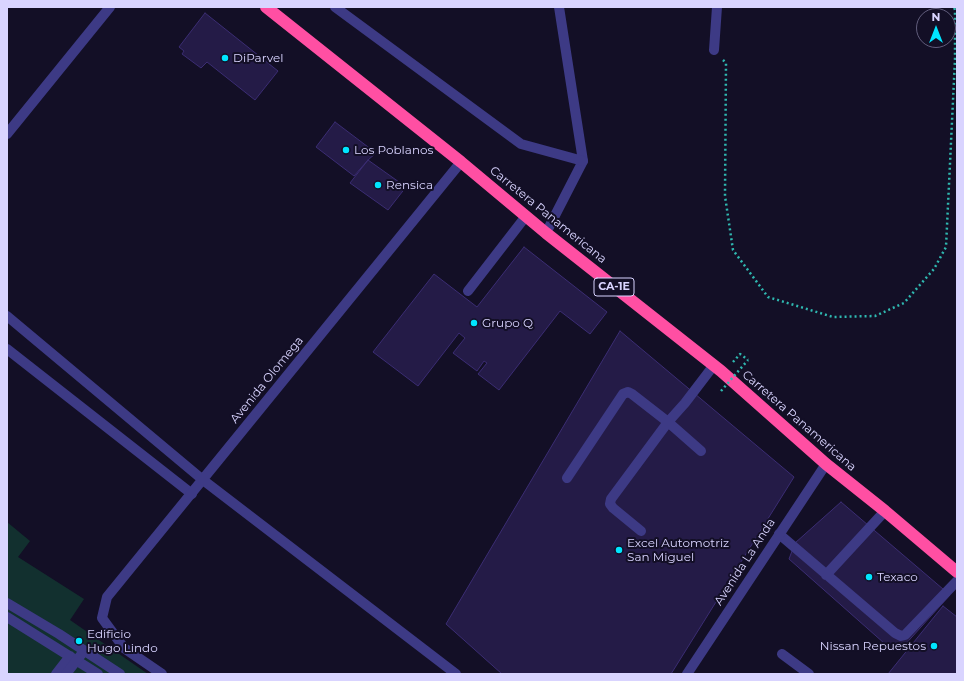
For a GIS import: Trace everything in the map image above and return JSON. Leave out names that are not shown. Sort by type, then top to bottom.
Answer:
[{"type":"highway","name":"Carretera Panamericana","points":[[266,7],[460,162],[546,233],[714,365],[826,464],[885,511],[957,572]]},
{"type":"street","points":[[7,134],[110,7]]},
{"type":"street","points":[[335,7],[520,144],[583,160]]},
{"type":"street","points":[[546,233],[583,160],[559,7]]},
{"type":"street","points":[[714,50],[717,7]]},
{"type":"street","name":"Avenida Olomega","points":[[162,674],[124,648],[102,618],[108,597],[460,162]]},
{"type":"street","points":[[468,291],[526,216]]},
{"type":"street","points":[[7,316],[203,480],[456,674]]},
{"type":"street","points":[[7,349],[192,494]]},
{"type":"street","points":[[641,531],[613,508],[610,504],[611,499],[668,422],[685,403],[714,365]]},
{"type":"street","points":[[567,478],[623,394],[628,392],[668,422],[702,451]]},
{"type":"street","name":"Avenida La Anda","points":[[687,674],[826,464]]},
{"type":"street","points":[[826,575],[885,511]]},
{"type":"street","points":[[779,534],[895,634],[901,636],[905,635],[957,581]]},
{"type":"street","points":[[7,603],[59,634],[120,674]]},
{"type":"street","points":[[7,617],[98,674]]},
{"type":"street","points":[[56,674],[73,658],[84,651]]},
{"type":"street","points":[[782,654],[809,674]]},
{"type":"street","points":[[66,674],[73,658]]},
{"type":"path","points":[[714,50],[726,63],[725,196],[733,250],[768,297],[833,318],[875,316],[904,303],[934,269],[946,247],[955,59],[954,7]]},
{"type":"path","points":[[721,391],[748,360]]},
{"type":"green space","points":[[7,522],[30,541],[18,557],[84,599],[70,620],[148,674],[7,674]]},
{"type":"building","name":"DiParvel","points":[[205,13],[278,71],[255,100],[207,62],[201,68],[182,54],[184,51],[179,47]]},
{"type":"building","name":"Los Poblanos","points":[[335,122],[376,153],[354,176],[316,147]]},
{"type":"building","name":"Rensica","points":[[368,160],[406,187],[388,210],[350,183]]},
{"type":"building","name":"Grupo Q","points":[[524,247],[607,312],[590,334],[560,311],[499,390],[478,374],[487,363],[484,361],[477,371],[453,353],[465,338],[459,333],[418,386],[373,352],[434,274],[477,307]]},
{"type":"building","name":"Excel Automotriz San Miguel","points":[[620,331],[794,477],[671,674],[502,674],[446,624]]},
{"type":"building","name":"Texaco","points":[[841,502],[950,595],[902,648],[893,651],[789,559],[795,543]]},
{"type":"building","name":"Nissan Repuestos","points":[[943,606],[957,617],[957,674],[888,674]]},
{"type":"place","name":"DiParvel","points":[[225,58]]},
{"type":"place","name":"Los Poblanos","points":[[346,150]]},
{"type":"place","name":"Rensica","points":[[378,185]]},
{"type":"place","name":"Grupo Q","points":[[474,323]]},
{"type":"place","name":"Excel Automotriz San Miguel","points":[[619,550]]},
{"type":"place","name":"Texaco","points":[[869,577]]},
{"type":"place","name":"Edificio Hugo Lindo","points":[[79,641]]},
{"type":"place","name":"Nissan Repuestos","points":[[934,646]]}]
